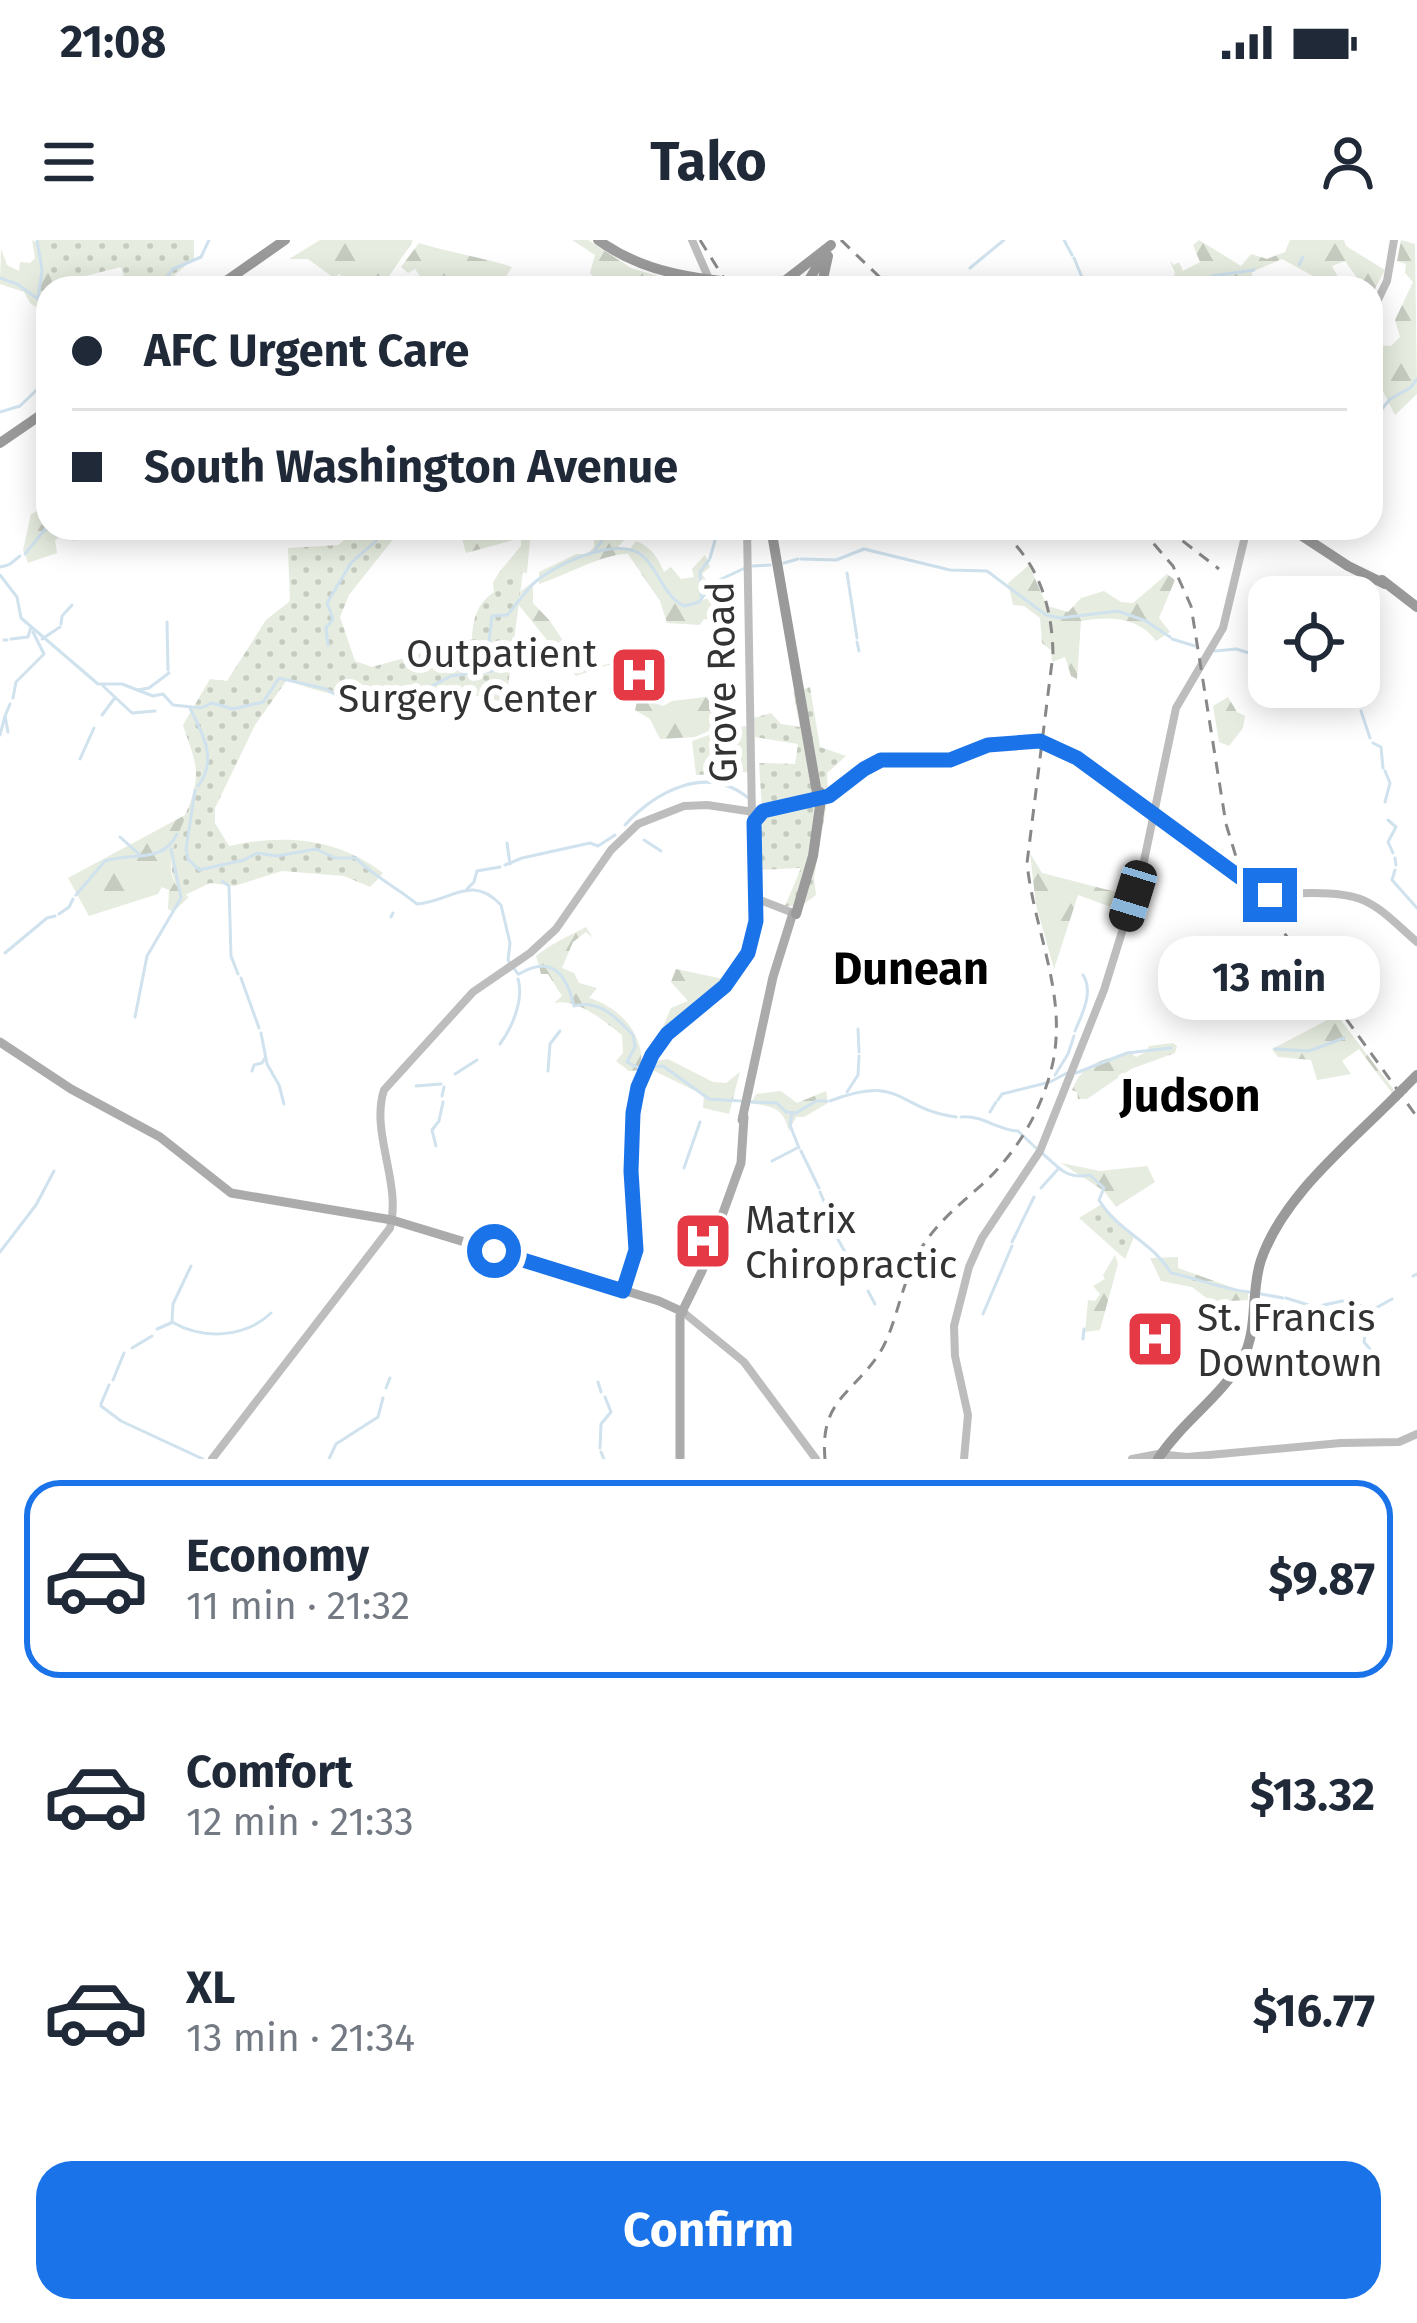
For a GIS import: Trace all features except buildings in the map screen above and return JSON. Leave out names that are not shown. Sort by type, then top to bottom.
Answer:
[{"type":"highway","points":[[236,276],[289,240]]},
{"type":"highway","points":[[241,276],[289,240]]},
{"type":"highway","points":[[598,240],[636,263],[697,276]]},
{"type":"highway","points":[[796,276],[834,243]]},
{"type":"highway","points":[[818,276],[834,243]]},
{"type":"highway","points":[[0,441],[36,416]]},
{"type":"highway","points":[[775,540],[819,799],[814,844],[795,914]]},
{"type":"highway","points":[[1310,540],[1417,607]]},
{"type":"highway","points":[[1152,1458],[1244,1355],[1258,1269],[1275,1231],[1319,1173],[1417,1075]]},
{"type":"main road","points":[[692,240],[705,276]]},
{"type":"main road","points":[[1383,289],[1394,240]]},
{"type":"main road","name":"Grove Road","points":[[623,1291],[636,1250],[632,1124],[641,1079],[667,1034],[725,986],[742,967],[753,942],[747,540]]},
{"type":"main road","points":[[964,1459],[968,1415],[953,1335],[964,1284],[982,1238],[1047,1135],[1104,990],[1142,869],[1176,708],[1226,621],[1244,540]]},
{"type":"main road","points":[[875,756],[950,760],[1001,743],[1035,740],[1054,746],[1260,891],[1276,896],[1363,897],[1417,942]]},
{"type":"main road","points":[[212,1459],[386,1233],[392,1220],[380,1111],[383,1092],[477,988],[557,933],[618,841],[644,820],[690,806],[754,812],[829,796],[868,766],[892,758]]},
{"type":"main road","points":[[739,1167],[743,1118],[795,914],[755,898]]},
{"type":"main road","points":[[0,1042],[68,1087],[160,1137],[231,1192],[392,1220],[682,1312],[744,1362],[816,1459]]},
{"type":"main road","points":[[681,1459],[677,1358],[682,1312],[702,1271],[746,1148],[743,1118]]},
{"type":"main road","points":[[1152,1458],[1399,1442],[1417,1434]]},
{"type":"green space","points":[[32,240],[42,245],[51,276],[36,276],[36,307],[24,292],[0,284],[1,249],[7,265],[19,271],[20,262],[35,258]]},
{"type":"green space","points":[[36,240],[194,240],[194,258],[174,276],[124,276],[121,267],[85,276],[51,276],[42,246]]},
{"type":"green space","points":[[320,240],[413,241],[389,276],[331,276],[308,259],[289,259]]},
{"type":"green space","points":[[572,240],[588,240],[631,268],[658,276],[593,276],[595,255]]},
{"type":"green space","points":[[1199,240],[1241,266],[1251,254],[1267,259],[1285,252],[1290,240],[1344,240],[1346,246],[1385,270],[1382,276],[1356,276],[1345,261],[1332,266],[1337,276],[1313,276],[1282,259],[1252,276],[1174,276],[1170,261],[1179,262],[1183,271],[1200,262],[1193,245]]},
{"type":"green space","points":[[1401,240],[1415,244],[1417,394],[1395,415],[1383,392],[1383,346],[1391,346],[1400,337],[1395,320],[1413,282],[1405,273],[1406,264],[1397,261]]},
{"type":"green space","points":[[419,243],[512,267],[506,276],[420,276],[415,269],[408,273],[401,267]]},
{"type":"green space","points":[[36,512],[36,540],[55,540],[57,553],[28,563],[23,550],[31,514]]},
{"type":"green space","points":[[344,540],[393,540],[349,595],[340,617],[355,661],[372,667],[472,639],[477,612],[494,592],[493,582],[501,570],[523,571],[506,702],[448,690],[425,694],[390,711],[287,680],[255,725],[215,808],[215,823],[229,846],[270,840],[328,845],[383,873],[370,887],[344,876],[282,871],[234,886],[210,883],[183,896],[174,880],[173,850],[196,773],[183,725],[210,679],[227,681],[266,620],[290,601],[288,548],[338,545]]},
{"type":"green space","points":[[462,540],[514,540],[466,553]]},
{"type":"green space","points":[[521,540],[530,540],[527,573],[501,570]]},
{"type":"green space","points":[[594,540],[624,540],[617,548],[630,549],[636,541],[654,554],[664,572],[671,567],[681,579],[694,577],[692,569],[705,555],[710,567],[702,574],[708,583],[716,579],[719,584],[704,591],[699,601],[716,596],[720,601],[712,609],[714,616],[732,610],[735,616],[722,623],[704,619],[700,625],[667,623],[660,601],[628,554],[595,561],[539,584],[539,572],[594,547]]},
{"type":"green space","points":[[1029,565],[1047,606],[1068,612],[1081,598],[1104,591],[1121,602],[1133,603],[1167,574],[1175,580],[1159,618],[1170,632],[1156,641],[1141,627],[1122,620],[1081,621],[1077,679],[1071,676],[1065,657],[1052,662],[1051,650],[1042,643],[1040,618],[1024,606],[1013,605],[1008,583]]},
{"type":"green space","points":[[533,582],[533,603],[573,656],[584,651],[601,665],[611,664],[576,676],[518,604],[521,591]]},
{"type":"green space","points":[[810,687],[820,747],[846,756],[827,773],[828,793],[762,808],[759,763],[795,764],[798,744],[755,737],[754,718],[771,713],[781,724],[800,727],[793,692]]},
{"type":"green space","points":[[638,697],[663,706],[706,697],[718,713],[718,727],[695,737],[660,739],[650,719],[635,710]]},
{"type":"green space","points":[[1228,697],[1245,716],[1243,728],[1229,746],[1219,742],[1213,706]]},
{"type":"green space","points":[[748,726],[750,772],[696,775],[692,741]]},
{"type":"green space","points":[[824,801],[816,895],[801,906],[785,906],[801,868],[757,870],[759,819]]},
{"type":"green space","points":[[187,814],[171,869],[179,889],[189,897],[173,912],[168,909],[169,890],[162,887],[158,894],[89,916],[68,878]]},
{"type":"green space","points":[[1030,853],[1042,873],[1116,892],[1111,907],[1078,895],[1054,969],[1036,905]]},
{"type":"green space","points":[[586,927],[593,938],[586,932],[573,942],[562,968],[574,973],[579,983],[597,988],[589,998],[628,1024],[639,1045],[641,1070],[629,1071],[616,1061],[623,1053],[622,1035],[581,1007],[554,1003],[562,996],[548,974],[541,974],[536,956]]},
{"type":"green space","points":[[676,969],[728,980],[659,1036],[671,1008],[688,1001],[671,982]]},
{"type":"green space","points":[[1337,1015],[1392,1093],[1359,1049],[1342,1061],[1351,1074],[1317,1080],[1311,1060],[1278,1057],[1272,1049]]},
{"type":"green space","points":[[1173,1043],[1175,1053],[1131,1069],[1087,1099],[1078,1099],[1072,1090],[1094,1064],[1129,1051],[1136,1057],[1149,1046]]},
{"type":"green space","points":[[668,1059],[713,1082],[726,1083],[740,1072],[729,1114],[703,1108],[704,1095],[650,1069],[653,1062]]},
{"type":"green space","points":[[781,1091],[797,1103],[826,1091],[828,1103],[796,1117],[789,1131],[776,1110],[751,1103],[756,1094]]},
{"type":"green space","points":[[1061,1163],[1100,1171],[1147,1166],[1155,1182],[1116,1207],[1104,1191]]},
{"type":"green space","points":[[1102,1204],[1134,1237],[1125,1259],[1079,1218]]},
{"type":"green space","points":[[1115,1255],[1118,1264],[1100,1330],[1085,1332],[1088,1300],[1095,1301],[1100,1294],[1093,1286],[1105,1279]]},
{"type":"green space","points":[[1178,1257],[1178,1268],[1248,1293],[1248,1300],[1212,1302],[1192,1287],[1161,1281],[1150,1258]]},
{"type":"waterway","points":[[37,240],[41,276]]},
{"type":"waterway","points":[[167,276],[201,257],[209,240]]},
{"type":"waterway","points":[[970,268],[1004,240]]},
{"type":"waterway","points":[[1064,240],[1072,255]]},
{"type":"waterway","points":[[1299,265],[1303,257]]},
{"type":"waterway","points":[[1074,258],[1082,276]]},
{"type":"waterway","points":[[1212,276],[1254,270]]},
{"type":"waterway","points":[[0,278],[36,297]]},
{"type":"waterway","points":[[1383,408],[1417,379]]},
{"type":"waterway","points":[[0,412],[20,406],[36,391]]},
{"type":"waterway","points":[[25,554],[36,540]]},
{"type":"waterway","points":[[328,645],[326,628],[333,619],[327,603],[351,563],[377,540]]},
{"type":"waterway","points":[[595,550],[602,540]]},
{"type":"waterway","points":[[710,558],[715,540]]},
{"type":"waterway","points":[[801,559],[836,560],[864,549],[950,570],[987,571],[1046,615],[1060,618],[1118,611],[1170,637]]},
{"type":"waterway","points":[[385,692],[402,687],[424,690],[451,676],[492,671],[498,657],[489,641],[492,616],[507,615],[541,578],[586,555],[632,550],[643,556],[671,596],[684,606],[699,602],[713,583],[745,568]]},
{"type":"waterway","points":[[10,564],[20,556]]},
{"type":"waterway","points":[[784,563],[798,559]]},
{"type":"waterway","points":[[701,595],[700,572],[709,560]]},
{"type":"waterway","points":[[0,567],[8,565]]},
{"type":"waterway","points":[[753,566],[770,565]]},
{"type":"waterway","points":[[847,573],[857,638]]},
{"type":"waterway","points":[[0,575],[17,597],[21,618],[98,684],[122,684],[153,696],[163,694],[173,705],[201,708],[212,703],[233,709],[263,702],[279,678],[338,696],[383,693]]},
{"type":"waterway","points":[[61,624],[72,605]]},
{"type":"waterway","points":[[167,622],[168,670]]},
{"type":"waterway","points":[[11,639],[28,637],[31,627]]},
{"type":"waterway","points":[[42,639],[60,627]]},
{"type":"waterway","points":[[13,698],[16,682],[44,654],[33,632]]},
{"type":"waterway","points":[[1172,639],[1195,646]]},
{"type":"waterway","points":[[857,642],[859,651]]},
{"type":"waterway","points":[[1215,651],[1248,653]]},
{"type":"waterway","points":[[137,690],[149,688],[169,673]]},
{"type":"waterway","points":[[103,686],[132,713],[155,711]]},
{"type":"waterway","points":[[102,715],[114,699]]},
{"type":"waterway","points":[[8,732],[5,716],[10,704]]},
{"type":"waterway","points":[[190,708],[208,757],[198,786]]},
{"type":"waterway","points":[[1361,711],[1370,738]]},
{"type":"waterway","points":[[0,735],[5,716]]},
{"type":"waterway","points":[[80,759],[94,728]]},
{"type":"waterway","points":[[1373,743],[1381,747],[1383,768]]},
{"type":"waterway","points":[[1385,771],[1390,783],[1385,802]]},
{"type":"waterway","points":[[625,825],[651,802],[682,786],[715,783],[747,797]]},
{"type":"waterway","points":[[195,790],[186,849],[199,870],[257,853],[277,856],[316,849],[335,858],[356,858],[417,904],[480,891],[501,905],[510,943],[508,960],[518,974]]},
{"type":"waterway","points":[[1388,820],[1396,827],[1388,842],[1393,853]]},
{"type":"waterway","points":[[76,895],[105,861],[164,850],[177,834]]},
{"type":"waterway","points":[[505,865],[590,843],[598,846],[615,835]]},
{"type":"waterway","points":[[120,837],[139,854]]},
{"type":"waterway","points":[[644,840],[661,851]]},
{"type":"waterway","points":[[507,843],[510,864]]},
{"type":"waterway","points":[[135,1017],[147,956],[181,898],[171,849]]},
{"type":"waterway","points":[[1395,858],[1396,865]]},
{"type":"waterway","points":[[467,889],[477,871],[500,867]]},
{"type":"waterway","points":[[1395,870],[1392,880],[1417,908]]},
{"type":"waterway","points":[[222,881],[229,886],[231,956],[238,974]]},
{"type":"waterway","points":[[59,914],[73,899]]},
{"type":"waterway","points":[[391,917],[393,913]]},
{"type":"waterway","points":[[5,953],[55,916]]},
{"type":"waterway","points":[[519,974],[541,966],[557,971],[574,1006],[598,1007],[633,1035],[635,1047],[627,1062],[641,1069]]},
{"type":"waterway","points":[[1075,1031],[1087,996],[1083,975]]},
{"type":"waterway","points":[[241,978],[259,1028]]},
{"type":"waterway","points":[[500,1044],[516,1012],[518,979]]},
{"type":"waterway","points":[[858,1029],[859,1052]]},
{"type":"waterway","points":[[548,1071],[550,1044],[560,1031]]},
{"type":"waterway","points":[[261,1033],[267,1064],[284,1104]]},
{"type":"waterway","points":[[1055,1075],[1074,1036]]},
{"type":"waterway","points":[[1275,1049],[1309,1051],[1344,1038]]},
{"type":"waterway","points":[[1076,1073],[1127,1053],[1171,1048]]},
{"type":"waterway","points":[[847,1092],[858,1075],[859,1056]]},
{"type":"waterway","points":[[252,1071],[265,1058]]},
{"type":"waterway","points":[[455,1074],[477,1060]]},
{"type":"waterway","points":[[649,1067],[663,1066],[709,1099],[741,1101]]},
{"type":"waterway","points":[[998,1100],[1002,1094],[1067,1073]]},
{"type":"waterway","points":[[416,1086],[441,1084]]},
{"type":"waterway","points":[[442,1096],[444,1087]]},
{"type":"waterway","points":[[830,1101],[854,1093],[886,1092],[956,1117]]},
{"type":"waterway","points":[[751,1102],[777,1103],[786,1112],[796,1113],[816,1101],[827,1101]]},
{"type":"waterway","points":[[436,1146],[432,1130],[443,1102]]},
{"type":"waterway","points":[[990,1112],[996,1102]]},
{"type":"waterway","points":[[792,1113],[790,1125],[799,1148]]},
{"type":"waterway","points":[[961,1117],[1018,1131],[1036,1148]]},
{"type":"waterway","points":[[684,1168],[700,1122]]},
{"type":"waterway","points":[[772,1161],[797,1148]]},
{"type":"waterway","points":[[801,1151],[819,1188]]},
{"type":"waterway","points":[[1043,1154],[1064,1172],[1090,1175],[1104,1188],[1099,1200],[1107,1211],[1171,1273],[1249,1292]]},
{"type":"waterway","points":[[1041,1188],[1059,1168]]},
{"type":"waterway","points":[[0,1252],[36,1205],[54,1171]]},
{"type":"waterway","points":[[820,1192],[836,1229]]},
{"type":"waterway","points":[[1012,1242],[1034,1197]]},
{"type":"waterway","points":[[836,1236],[849,1259]]},
{"type":"waterway","points":[[983,1314],[1012,1246]]},
{"type":"waterway","points":[[172,1321],[173,1304],[191,1266]]},
{"type":"waterway","points":[[1413,1276],[1417,1274]]},
{"type":"waterway","points":[[868,1291],[875,1304]]},
{"type":"waterway","points":[[1261,1294],[1283,1298]]},
{"type":"waterway","points":[[1286,1298],[1315,1307],[1342,1301],[1373,1309]]},
{"type":"waterway","points":[[1376,1308],[1392,1299]]},
{"type":"waterway","points":[[1364,1310],[1366,1332]]},
{"type":"waterway","points":[[172,1322],[197,1332],[223,1334],[249,1327],[271,1313]]},
{"type":"waterway","points":[[157,1329],[171,1323]]},
{"type":"waterway","points":[[1083,1339],[1084,1329]]},
{"type":"waterway","points":[[1365,1335],[1370,1349]]},
{"type":"waterway","points":[[132,1348],[152,1336]]},
{"type":"waterway","points":[[113,1380],[124,1353]]},
{"type":"waterway","points":[[386,1388],[390,1378]]},
{"type":"waterway","points":[[598,1382],[601,1392]]},
{"type":"waterway","points":[[101,1404],[109,1385]]},
{"type":"waterway","points":[[600,1448],[601,1424],[611,1412],[605,1397]]},
{"type":"waterway","points":[[329,1459],[336,1444],[378,1417],[383,1398]]},
{"type":"waterway","points":[[101,1406],[121,1421],[203,1459]]},
{"type":"waterway","points":[[601,1452],[604,1459]]},
{"type":"railway","points":[[700,240],[722,276]]},
{"type":"railway","points":[[841,240],[878,276]]},
{"type":"railway","points":[[825,1459],[832,1412],[884,1346],[922,1247],[1019,1141],[1043,1095],[1053,1062],[1053,987],[1027,863],[1052,636],[1040,585],[1011,540]]},
{"type":"railway","points":[[1150,540],[1173,566],[1191,606],[1226,824],[1241,873],[1417,1117]]},
{"type":"railway","points":[[1182,540],[1219,569]]},
{"type":"place","name":"Outpatient Surgery Center","points":[[639,675]]},
{"type":"place","name":"Matrix Chiropractic","points":[[703,1241]]},
{"type":"place","name":"St. Francis Downtown","points":[[1155,1339]]},
{"type":"district","name":"Dunean","points":[[911,968]]},
{"type":"district","name":"Judson","points":[[1190,1095]]},
{"type":"route","points":[[494,1251],[623,1291],[636,1250],[631,1171],[638,1087],[667,1034],[736,975],[753,942],[754,822],[763,811],[829,796],[881,760],[950,760],[988,745],[1040,741],[1077,758],[1270,895]]}]
